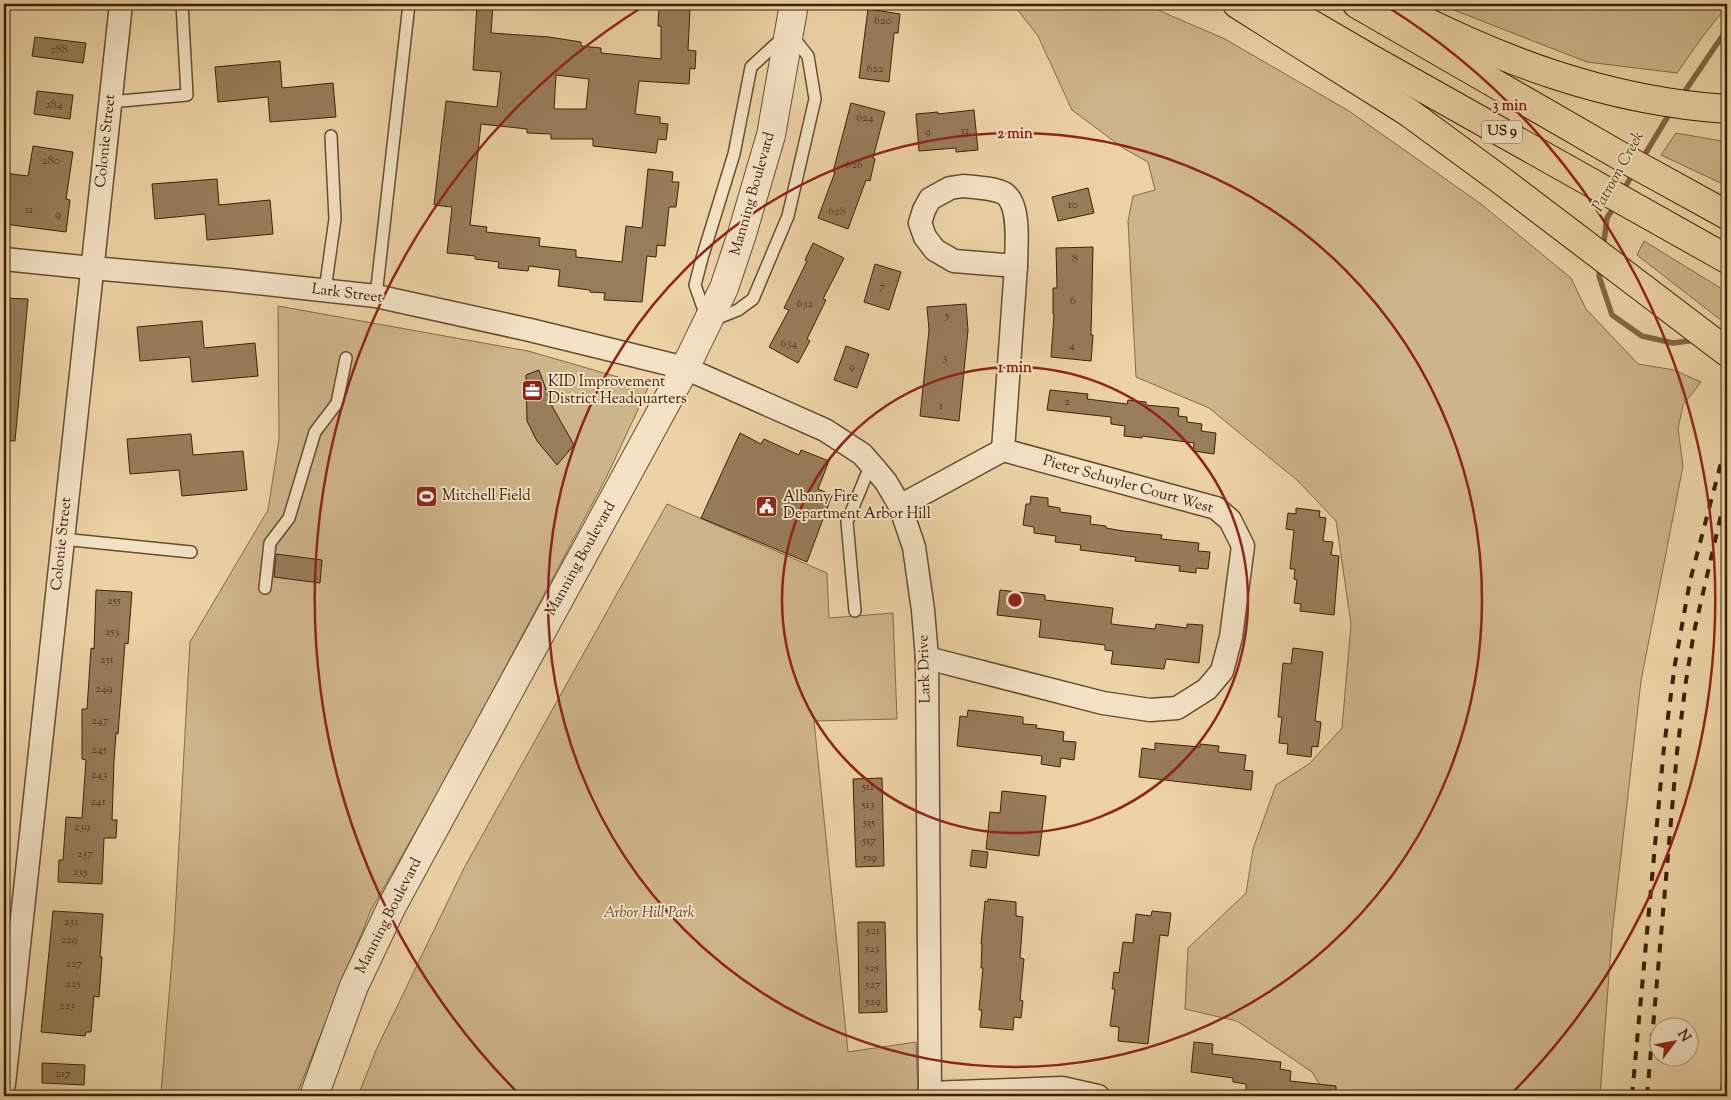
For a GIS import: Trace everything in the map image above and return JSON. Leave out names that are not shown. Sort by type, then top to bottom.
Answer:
[{"type":"main road","points":[[1236,4],[1408,112],[1727,352]]},
{"type":"main road","name":"US 9","points":[[1277,4],[1727,259]]},
{"type":"main road","name":"US 9","points":[[1357,4],[1629,161],[1727,215]]},
{"type":"main road","points":[[1391,4],[1470,42],[1555,76],[1623,95],[1657,102],[1727,109]]},
{"type":"street","name":"Colonie Street","points":[[4,1084],[121,4]]},
{"type":"street","name":"Manning Boulevard","points":[[314,1096],[354,986],[392,906],[684,368],[724,288],[771,135],[794,4]]},
{"type":"street","points":[[900,506],[1004,450],[1016,266],[1016,214],[1010,200],[1004,193],[984,188],[963,186],[950,188],[930,199],[920,223],[925,237],[935,250],[954,261],[1016,266]]},
{"type":"street","name":"Lark Street","points":[[4,259],[376,296],[530,330],[684,368]]},
{"type":"street","name":"Lark Drive","points":[[684,368],[825,430],[862,454],[886,482],[900,506],[914,548],[926,658],[929,1095]]},
{"type":"street","name":"Pieter Schuyler Court West","points":[[926,658],[1103,703],[1150,710],[1177,708],[1207,689],[1222,671],[1231,637],[1243,546],[1230,520],[1216,508],[1004,450]]},
{"type":"street","points":[[929,1095],[1062,1088],[1098,1096]]},
{"type":"lane","points":[[110,102],[187,95],[182,4]]},
{"type":"lane","points":[[376,296],[409,4]]},
{"type":"lane","points":[[708,322],[738,310],[753,299],[788,216],[815,99],[808,56],[790,32]]},
{"type":"lane","points":[[325,290],[335,219],[332,136]]},
{"type":"lane","points":[[266,588],[270,543],[289,518],[315,432],[338,403],[346,358]]},
{"type":"lane","points":[[854,611],[847,522],[871,464]]},
{"type":"lane","points":[[62,540],[191,552]]},
{"type":"green space","points":[[1013,4],[1144,4],[1225,39],[1349,111],[1481,204],[1571,278],[1586,309],[1638,364],[1674,370],[1701,382],[1683,405],[1678,429],[1683,466],[1641,681],[1612,934],[1600,1096],[1327,1096],[1312,1072],[1237,1021],[1185,1009],[1188,948],[1246,893],[1253,849],[1276,785],[1309,764],[1342,728],[1351,624],[1336,521],[1298,481],[1209,408],[1136,377],[1128,221],[1133,196],[1155,190],[1148,162],[1123,148],[1072,110],[1038,36]]},
{"type":"green space","points":[[1442,4],[1727,4],[1727,6],[1677,73],[1587,62]]},
{"type":"green space","points":[[1676,133],[1727,142],[1727,186],[1661,155]]},
{"type":"green space","points":[[1644,241],[1727,292],[1727,310],[1722,321],[1637,255]]},
{"type":"green space","points":[[278,306],[528,351],[649,386],[606,478],[449,773],[371,910],[296,1096],[184,1096],[161,1093],[174,935],[190,642],[268,510],[279,439]]},
{"type":"green space","name":"Arbor Hill Park","points":[[667,504],[827,573],[829,618],[893,613],[897,719],[814,721],[848,1052],[916,1042],[918,1096],[358,1096],[376,1050],[464,868]]},
{"type":"building","points":[[477,4],[493,4],[491,33],[549,37],[581,42],[581,46],[601,48],[601,53],[661,59],[661,26],[658,26],[659,4],[685,4],[684,7],[690,8],[688,50],[696,51],[695,69],[690,68],[689,84],[639,81],[635,114],[660,117],[660,123],[668,124],[666,140],[658,139],[656,153],[593,146],[593,139],[551,139],[551,134],[527,133],[527,129],[481,124],[470,225],[487,227],[486,232],[540,238],[539,246],[576,250],[576,257],[622,262],[626,226],[642,228],[648,169],[673,172],[672,182],[679,182],[676,207],[669,207],[665,246],[657,245],[656,257],[647,256],[642,302],[604,300],[605,293],[558,286],[560,270],[529,266],[528,271],[498,268],[499,262],[475,259],[475,256],[447,253],[452,207],[434,205],[446,101],[497,107],[501,72],[473,70]],"holes":[[[556,75],[589,79],[586,109],[554,109]]]},
{"type":"building","points":[[868,9],[900,14],[898,33],[894,33],[889,82],[859,78]]},
{"type":"building","points":[[35,37],[86,43],[83,63],[32,56]]},
{"type":"building","points":[[280,61],[282,88],[333,83],[336,117],[270,122],[268,97],[218,102],[215,67]]},
{"type":"building","points":[[37,91],[73,95],[70,119],[34,114]]},
{"type":"building","points":[[851,103],[885,112],[873,158],[875,159],[870,181],[866,180],[848,229],[818,218],[835,172],[833,172]]},
{"type":"building","points":[[974,110],[978,150],[956,152],[956,148],[919,151],[916,114],[938,112],[938,114]]},
{"type":"building","points":[[33,146],[73,152],[66,199],[70,200],[66,232],[4,224],[4,173],[28,176]]},
{"type":"building","points":[[217,179],[219,205],[270,200],[273,234],[207,240],[205,214],[155,219],[152,184]]},
{"type":"building","points":[[1088,188],[1094,213],[1058,221],[1052,197]]},
{"type":"building","points":[[813,243],[844,258],[823,299],[826,300],[807,339],[810,341],[798,363],[769,347],[789,310],[784,308],[807,261],[805,260]]},
{"type":"building","points":[[1093,247],[1091,335],[1093,335],[1091,361],[1051,357],[1054,314],[1053,288],[1057,288],[1056,248]]},
{"type":"building","points":[[875,264],[901,272],[889,310],[864,302]]},
{"type":"building","points":[[4,298],[28,299],[15,441],[4,440]]},
{"type":"building","points":[[966,304],[968,330],[959,421],[920,416],[929,330],[927,307]]},
{"type":"building","points":[[202,321],[204,348],[255,343],[258,376],[192,382],[190,357],[140,361],[137,327]]},
{"type":"building","points":[[846,346],[869,354],[857,388],[834,380]]},
{"type":"building","points":[[539,370],[552,406],[574,445],[557,465],[537,441],[527,421],[526,375]]},
{"type":"building","points":[[1050,390],[1088,394],[1087,399],[1127,404],[1128,400],[1146,402],[1146,405],[1179,408],[1178,416],[1187,417],[1187,422],[1202,424],[1201,431],[1216,433],[1214,454],[1193,451],[1194,443],[1142,436],[1142,438],[1124,436],[1125,426],[1111,424],[1111,417],[1047,410]]},
{"type":"building","name":"Albany Fire Department Arbor Hill","points":[[740,433],[761,444],[764,439],[799,455],[801,450],[829,461],[818,489],[832,495],[807,562],[701,518]]},
{"type":"building","points":[[191,434],[193,455],[243,451],[247,490],[182,496],[179,470],[130,474],[127,439]]},
{"type":"building","points":[[1031,496],[1048,498],[1048,506],[1060,508],[1060,512],[1091,516],[1090,524],[1123,531],[1162,535],[1161,539],[1199,543],[1198,551],[1210,552],[1208,569],[1196,568],[1196,573],[1179,571],[1180,566],[1135,561],[1136,557],[1080,550],[1081,545],[1055,542],[1056,536],[1034,533],[1034,527],[1023,525],[1026,504],[1030,504]]},
{"type":"building","points":[[1296,508],[1320,511],[1319,517],[1326,518],[1323,541],[1333,542],[1331,555],[1339,556],[1334,615],[1300,611],[1301,604],[1294,603],[1297,580],[1294,579],[1295,569],[1290,569],[1294,530],[1286,529],[1288,513],[1296,514]]},
{"type":"building","points":[[276,554],[322,560],[320,583],[274,577]]},
{"type":"building","points":[[96,590],[132,592],[128,644],[125,643],[114,761],[112,820],[117,820],[116,838],[104,838],[102,884],[58,882],[59,860],[63,860],[66,817],[82,818],[86,760],[82,759],[82,709],[87,709],[91,648],[94,649]]},
{"type":"building","points":[[1000,590],[1045,595],[1045,600],[1113,608],[1111,624],[1155,629],[1156,624],[1187,628],[1187,624],[1203,625],[1199,663],[1166,659],[1164,669],[1111,664],[1113,651],[1105,650],[1105,645],[1039,637],[1041,620],[997,615]]},
{"type":"building","points":[[1293,648],[1323,652],[1315,721],[1321,722],[1318,747],[1312,746],[1311,757],[1287,754],[1288,744],[1279,743],[1282,717],[1278,717],[1283,663],[1291,664]]},
{"type":"building","points":[[968,710],[1023,717],[1023,724],[1037,725],[1036,728],[1064,732],[1063,741],[1076,742],[1074,760],[1061,758],[1060,767],[1041,764],[1042,756],[957,746],[960,716],[967,717]]},
{"type":"building","points":[[1155,743],[1200,747],[1200,744],[1219,746],[1218,752],[1246,755],[1244,770],[1253,771],[1251,790],[1139,777],[1142,748],[1155,750]]},
{"type":"building","points":[[882,778],[884,866],[856,867],[853,779]]},
{"type":"building","points":[[1002,791],[1046,796],[1039,856],[986,849],[990,812],[1000,813]]},
{"type":"building","points":[[972,850],[988,852],[986,868],[970,866]]},
{"type":"building","points":[[988,899],[1016,902],[1016,916],[1023,917],[1020,958],[1024,959],[1020,1000],[1023,1001],[1021,1018],[1014,1017],[1013,1030],[980,1027],[982,1010],[979,1010],[983,968],[981,968],[981,944],[985,901],[987,902]]},
{"type":"building","points":[[53,911],[103,914],[99,997],[94,996],[91,1032],[86,1032],[85,1036],[41,1032]]},
{"type":"building","points":[[1152,911],[1171,913],[1168,936],[1160,935],[1148,1044],[1118,1041],[1119,1027],[1110,1026],[1115,989],[1112,989],[1114,972],[1119,973],[1123,942],[1133,943],[1136,914],[1151,916]]},
{"type":"building","points":[[858,922],[885,922],[887,1012],[859,1013]]},
{"type":"building","points":[[1194,1042],[1213,1044],[1212,1054],[1281,1062],[1280,1069],[1291,1071],[1290,1081],[1336,1086],[1336,1096],[1284,1096],[1246,1091],[1246,1084],[1233,1082],[1233,1078],[1191,1072]]},
{"type":"building","points":[[42,1063],[85,1065],[84,1085],[42,1083]]},
{"type":"waterway","name":"Patroon Creek","points":[[1681,97],[1727,29]]},
{"type":"waterway","name":"Patroon Creek","points":[[1641,161],[1671,111]]},
{"type":"waterway","name":"Patroon Creek","points":[[1622,193],[1633,173]]},
{"type":"waterway","name":"Patroon Creek","points":[[1603,249],[1607,218],[1615,205]]},
{"type":"waterway","name":"Patroon Creek","points":[[1600,265],[1599,276],[1612,315],[1642,336],[1673,343],[1696,340]]},
{"type":"waterway","name":"Patroon Creek","points":[[1722,1096],[1727,1052]]},
{"type":"railway","points":[[1632,1096],[1664,747],[1675,664],[1690,581],[1727,440]]},
{"type":"railway","points":[[1647,1096],[1677,752],[1686,681],[1694,632],[1727,489]]},
{"type":"place","name":"KID Improvement District Headquarters","points":[[532,391]]},
{"type":"place","name":"Mitchell Field","points":[[426,496]]},
{"type":"place","name":"Albany Fire Department Arbor Hill","points":[[767,506]]}]
